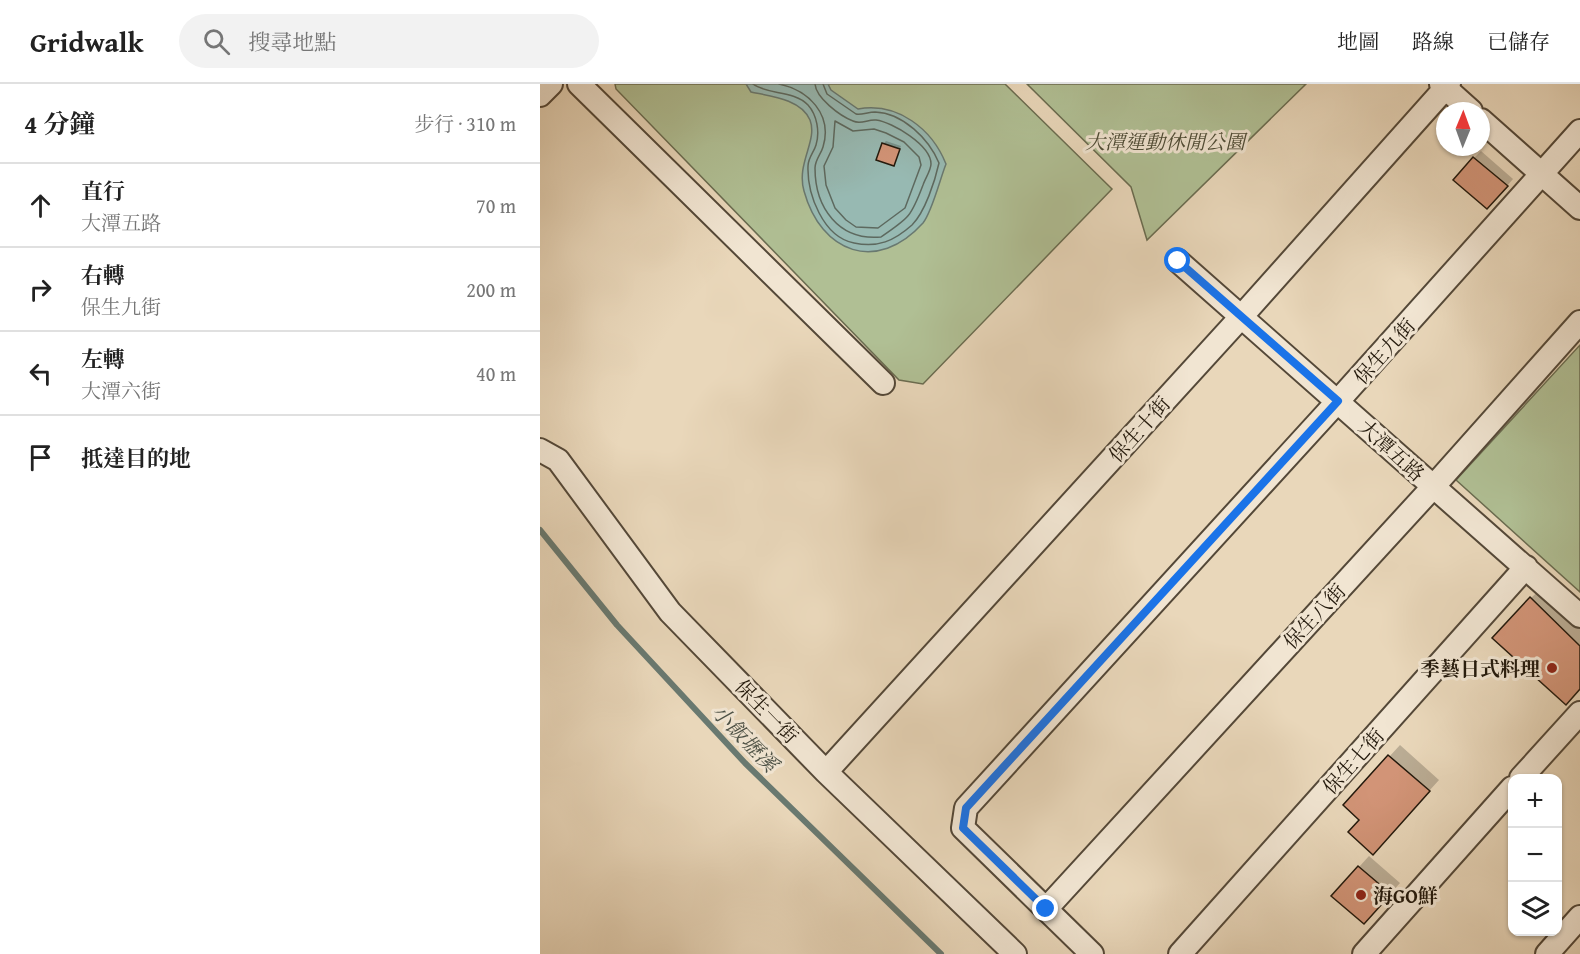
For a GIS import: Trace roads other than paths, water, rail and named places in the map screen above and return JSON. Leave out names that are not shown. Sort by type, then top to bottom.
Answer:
[{"type":"street","points":[[540,95],[551,84]]},
{"type":"street","points":[[579,84],[883,383]]},
{"type":"street","points":[[1445,85],[1462,102]]},
{"type":"street","name":"保生十街","points":[[826,772],[1241,317],[1445,85]]},
{"type":"street","points":[[1490,128],[1580,208]]},
{"type":"street","name":"保生九街","points":[[1046,909],[963,828],[966,808],[1338,401],[1580,131]]},
{"type":"street","name":"大潭五路","points":[[1178,261],[1580,616]]},
{"type":"street","name":"保生八街","points":[[1046,909],[1433,487],[1580,322]]},
{"type":"street","name":"保生一街","points":[[540,450],[558,460],[670,612],[826,772],[1015,954]]},
{"type":"street","name":"保生七街","points":[[1180,954],[1526,567]]},
{"type":"street","points":[[1525,774],[1580,713]]},
{"type":"street","points":[[1364,954],[1508,792]]},
{"type":"street","points":[[1046,909],[1092,954]]},
{"type":"street","points":[[1547,954],[1580,918]]},
{"type":"water","points":[[746,84],[828,84],[831,90],[858,109],[873,108],[900,114],[923,129],[940,151],[946,164],[933,203],[923,223],[905,239],[887,248],[870,252],[853,249],[837,242],[823,229],[812,212],[804,191],[802,181],[804,162],[812,128],[806,113],[792,103],[751,92]]},
{"type":"waterway","name":"小飯壢溪","points":[[540,530],[617,625],[745,763],[941,954]]},
{"type":"place","name":"季藝日式料理","points":[[1552,668]]},
{"type":"place","name":"海GO鮮","points":[[1361,895]]},
{"type":"park label","name":"大潭運動休閒公園","points":[[1165,141]]}]
